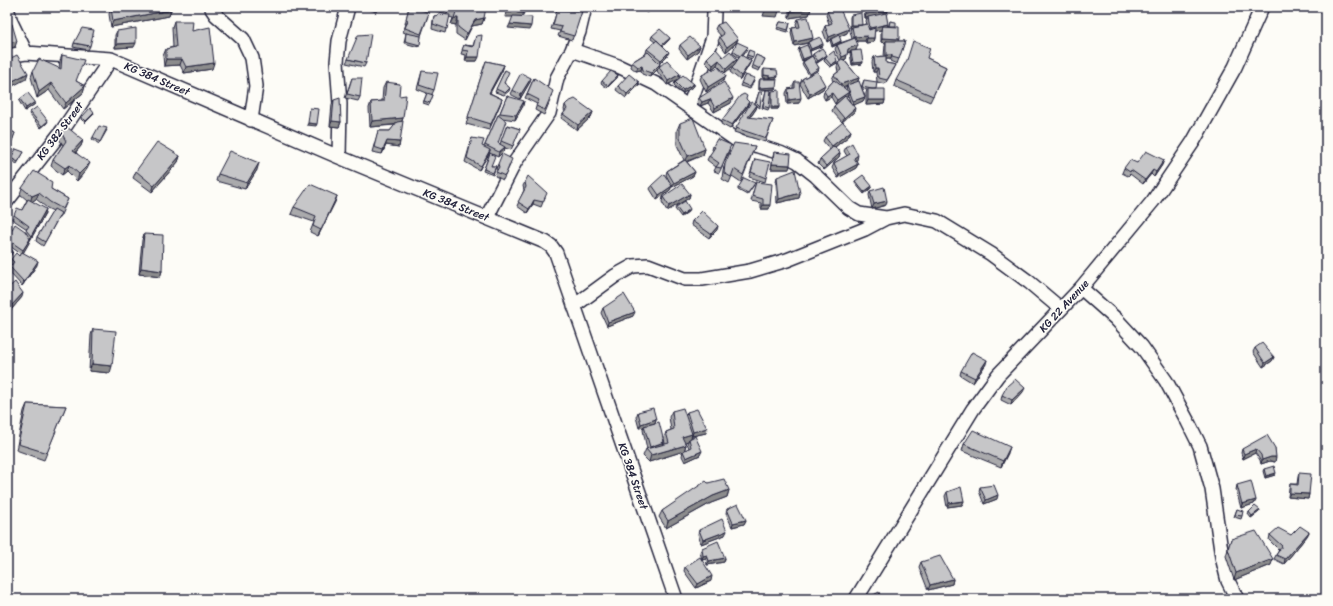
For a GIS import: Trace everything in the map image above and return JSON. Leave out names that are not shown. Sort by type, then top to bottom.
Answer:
[{"type":"street","points":[[212,7],[216,15],[243,39],[252,58],[256,86],[251,120]]},
{"type":"street","points":[[339,157],[340,104],[337,62],[339,41],[348,7]]},
{"type":"street","points":[[487,217],[515,162],[549,113],[557,78],[572,50],[579,32],[585,7]]},
{"type":"street","name":"KG 22 Avenue","points":[[856,599],[973,409],[998,375],[1081,288],[1153,201],[1194,142],[1234,67],[1262,7]]},
{"type":"street","points":[[7,8],[11,22],[26,53]]},
{"type":"street","points":[[689,107],[713,37],[714,12]]},
{"type":"street","points":[[572,50],[618,66],[656,84],[739,142],[780,153],[797,161],[816,176],[849,208],[859,214],[886,218]]},
{"type":"street","name":"KG 384 Street","points":[[7,56],[26,53],[111,60],[339,157],[487,217],[551,246],[556,253],[676,599]]},
{"type":"street","name":"KG 382 Street","points":[[7,201],[62,131],[111,60]]},
{"type":"street","points":[[574,306],[615,276],[633,266],[648,264],[685,279],[702,279],[750,272],[787,260],[865,229],[886,218],[904,214],[937,221],[991,254],[1029,282],[1061,309]]},
{"type":"street","points":[[1081,288],[1116,319],[1142,347],[1166,380],[1191,428],[1200,446],[1212,489],[1222,557],[1228,581],[1237,599]]},
{"type":"building","points":[[171,7],[171,10],[113,21],[111,8]]},
{"type":"building","points":[[409,7],[414,7],[429,13],[421,34],[405,28],[408,20],[406,19]]},
{"type":"building","points":[[451,7],[486,7],[484,18],[475,20],[467,34],[458,27],[458,18],[454,18],[456,12],[449,10]]},
{"type":"building","points":[[507,7],[525,7],[524,13],[506,12]]},
{"type":"building","points":[[560,7],[559,9],[548,8]]},
{"type":"building","points":[[766,7],[780,7],[779,11],[765,10]]},
{"type":"building","points":[[791,7],[811,7],[811,9],[791,11]]},
{"type":"building","points":[[839,7],[849,29],[829,37],[825,26],[832,23],[827,11]]},
{"type":"building","points":[[866,7],[887,7],[888,11],[866,14]]},
{"type":"building","points":[[557,10],[582,11],[574,36],[560,32],[562,27],[553,25]]},
{"type":"building","points":[[861,13],[862,25],[851,25],[851,15]]},
{"type":"building","points":[[886,13],[888,24],[870,28],[868,17]]},
{"type":"building","points":[[439,14],[450,15],[447,29],[433,24],[434,16]]},
{"type":"building","points":[[513,16],[532,17],[531,26],[510,24]]},
{"type":"building","points":[[808,17],[813,38],[795,42],[792,28],[800,27],[798,19]]},
{"type":"building","points":[[7,19],[12,24],[17,41],[7,43]]},
{"type":"building","points":[[174,21],[193,21],[192,31],[210,27],[214,63],[186,67],[182,59],[166,59],[166,49],[176,47]]},
{"type":"building","points":[[890,21],[896,22],[896,26],[889,26]]},
{"type":"building","points":[[724,22],[738,39],[727,47],[720,37],[724,34],[717,25]]},
{"type":"building","points":[[780,22],[790,23],[788,30],[778,27]]},
{"type":"building","points":[[867,24],[869,30],[875,28],[874,38],[867,38],[867,36],[854,37],[852,27]]},
{"type":"building","points":[[882,26],[899,27],[899,39],[882,38]]},
{"type":"building","points":[[82,28],[94,30],[90,46],[74,43]]},
{"type":"building","points":[[136,28],[136,43],[116,44],[117,31]]},
{"type":"building","points":[[660,29],[670,38],[662,45],[652,36]]},
{"type":"building","points":[[406,33],[421,36],[420,45],[405,41]]},
{"type":"building","points":[[371,34],[366,63],[348,59],[358,35]]},
{"type":"building","points":[[482,35],[479,57],[467,57],[468,51],[462,50],[464,45],[473,47],[476,36]]},
{"type":"building","points":[[839,35],[841,41],[833,45],[831,39]]},
{"type":"building","points":[[690,37],[700,46],[688,55],[680,45]]},
{"type":"building","points":[[820,37],[823,44],[811,49],[808,42]]},
{"type":"building","points":[[855,38],[858,45],[848,49],[847,55],[842,57],[837,45]]},
{"type":"building","points":[[657,40],[669,52],[661,60],[647,49]]},
{"type":"building","points":[[886,41],[905,41],[899,59],[892,57],[892,55],[886,55]]},
{"type":"building","points":[[913,41],[930,48],[927,58],[946,67],[933,96],[896,80],[907,60]]},
{"type":"building","points":[[737,42],[748,47],[740,56],[733,51]]},
{"type":"building","points":[[807,45],[811,56],[803,59],[799,48]]},
{"type":"building","points":[[822,48],[827,55],[818,61],[813,54]]},
{"type":"building","points":[[716,49],[723,57],[730,51],[737,59],[726,69],[719,60],[713,65],[707,58]]},
{"type":"building","points":[[749,50],[754,52],[753,57],[747,55]]},
{"type":"building","points":[[861,50],[863,62],[853,63],[851,51]]},
{"type":"building","points":[[834,51],[837,61],[831,65],[825,58]]},
{"type":"building","points":[[648,52],[660,64],[651,73],[643,70],[642,66],[638,67],[632,62]]},
{"type":"building","points":[[17,55],[28,73],[7,84],[7,60]]},
{"type":"building","points":[[62,55],[84,60],[76,81],[85,86],[66,103],[51,83],[39,92],[33,71],[39,59],[61,69]]},
{"type":"building","points":[[741,55],[751,61],[741,76],[732,68]]},
{"type":"building","points":[[756,55],[765,59],[760,69],[752,65]]},
{"type":"building","points":[[812,56],[819,68],[810,74],[803,62]]},
{"type":"building","points":[[886,56],[886,63],[896,65],[887,80],[879,78],[878,68],[875,68],[874,57]]},
{"type":"building","points":[[843,59],[859,78],[841,84],[834,75],[841,70],[838,63]]},
{"type":"building","points":[[667,60],[680,74],[668,81],[659,67]]},
{"type":"building","points":[[486,61],[504,65],[489,93],[502,99],[491,124],[468,117]]},
{"type":"building","points":[[718,67],[726,76],[708,87],[702,75]]},
{"type":"building","points":[[764,69],[777,70],[778,76],[770,77],[764,75]]},
{"type":"building","points":[[505,70],[509,72],[504,83],[510,88],[505,93],[496,89]]},
{"type":"building","points":[[422,71],[438,73],[434,90],[419,85]]},
{"type":"building","points":[[611,71],[618,75],[608,86],[602,81]]},
{"type":"building","points":[[817,71],[825,85],[810,94],[802,79]]},
{"type":"building","points":[[521,73],[531,78],[521,94],[512,90]]},
{"type":"building","points":[[629,74],[639,82],[627,94],[618,86]]},
{"type":"building","points":[[683,75],[694,84],[683,90],[675,82]]},
{"type":"building","points":[[745,75],[755,78],[750,87],[741,83]]},
{"type":"building","points":[[352,78],[362,78],[360,97],[347,94]]},
{"type":"building","points":[[534,78],[553,91],[545,110],[536,106],[539,100],[527,94]]},
{"type":"building","points":[[760,79],[777,79],[776,87],[759,88]]},
{"type":"building","points":[[834,80],[849,92],[837,100],[832,93],[827,96],[824,91]]},
{"type":"building","points":[[864,80],[877,82],[876,89],[862,87]]},
{"type":"building","points":[[859,81],[865,97],[853,101],[847,85]]},
{"type":"building","points":[[386,82],[400,84],[399,96],[406,95],[403,118],[372,121],[371,102],[384,101]]},
{"type":"building","points":[[724,82],[733,98],[715,108],[710,99],[702,102],[699,98]]},
{"type":"building","points":[[795,82],[799,82],[801,98],[789,100],[788,89],[795,88]]},
{"type":"building","points":[[868,89],[885,89],[885,100],[868,100]]},
{"type":"building","points":[[766,90],[771,90],[769,108],[763,106]]},
{"type":"building","points":[[779,90],[779,107],[772,107],[772,91]]},
{"type":"building","points":[[759,92],[762,92],[760,106],[756,102]]},
{"type":"building","points":[[28,93],[35,102],[26,108],[20,99]]},
{"type":"building","points":[[427,93],[433,95],[430,103],[424,101]]},
{"type":"building","points":[[744,94],[747,96],[746,99],[749,102],[732,125],[722,120],[740,96]]},
{"type":"building","points":[[507,96],[524,101],[516,115],[500,113]]},
{"type":"building","points":[[845,96],[855,108],[844,118],[834,106]]},
{"type":"building","points":[[340,98],[341,122],[332,121],[334,100]]},
{"type":"building","points":[[575,99],[593,112],[578,125],[563,114],[567,109],[565,105]]},
{"type":"building","points":[[751,102],[757,105],[748,117],[773,120],[766,138],[736,128]]},
{"type":"building","points":[[37,107],[48,121],[42,126],[30,112]]},
{"type":"building","points":[[90,108],[94,113],[86,121],[82,117]]},
{"type":"building","points":[[310,108],[319,109],[317,124],[308,123]]},
{"type":"building","points":[[498,115],[506,121],[498,143],[505,147],[499,152],[485,145]]},
{"type":"building","points":[[693,118],[705,149],[688,156],[680,138],[680,123]]},
{"type":"building","points":[[403,121],[400,142],[387,141],[383,150],[374,147],[378,131],[390,131],[397,122]]},
{"type":"building","points":[[843,122],[851,131],[832,146],[825,137]]},
{"type":"building","points":[[507,125],[520,129],[513,146],[501,141]]},
{"type":"building","points":[[99,126],[107,128],[100,142],[93,137]]},
{"type":"building","points":[[67,127],[83,140],[73,151],[90,163],[79,174],[69,165],[65,168],[53,160],[66,141],[61,132]]},
{"type":"building","points":[[7,129],[15,133],[12,141],[7,140]]},
{"type":"building","points":[[472,138],[484,140],[482,146],[490,150],[481,166],[467,158]]},
{"type":"building","points":[[717,139],[731,145],[721,168],[716,167],[719,163],[709,156],[715,147],[713,146]]},
{"type":"building","points":[[157,142],[180,156],[154,186],[136,171]]},
{"type":"building","points":[[734,143],[755,146],[743,175],[734,169],[731,177],[724,173],[725,164]]},
{"type":"building","points":[[852,143],[858,155],[854,158],[858,164],[839,174],[834,163],[850,154],[846,147]]},
{"type":"building","points":[[834,146],[840,153],[826,166],[820,159]]},
{"type":"building","points":[[7,148],[12,148],[9,158],[7,158]]},
{"type":"building","points":[[16,149],[24,152],[18,162],[11,158]]},
{"type":"building","points":[[230,151],[259,163],[247,183],[218,174]]},
{"type":"building","points":[[1146,151],[1164,160],[1156,172],[1153,170],[1145,180],[1131,170],[1130,172],[1124,168],[1130,160],[1137,163]]},
{"type":"building","points":[[774,152],[791,154],[790,165],[772,164]]},
{"type":"building","points":[[490,153],[495,156],[491,166],[496,166],[493,173],[484,169]]},
{"type":"building","points":[[502,154],[512,159],[505,176],[496,172],[499,167],[498,164]]},
{"type":"building","points":[[755,159],[770,162],[766,178],[751,172]]},
{"type":"building","points":[[685,160],[695,172],[674,183],[667,171]]},
{"type":"building","points":[[795,170],[800,193],[779,199],[777,177]]},
{"type":"building","points":[[34,171],[52,182],[51,189],[68,199],[63,209],[50,202],[39,193],[32,196],[22,188]]},
{"type":"building","points":[[664,174],[672,186],[659,195],[652,185]]},
{"type":"building","points":[[863,175],[872,186],[864,192],[855,181]]},
{"type":"building","points":[[528,176],[547,193],[543,202],[534,200],[529,209],[518,202],[526,187],[525,182]]},
{"type":"building","points":[[744,178],[755,183],[748,193],[738,188]]},
{"type":"building","points":[[756,182],[772,184],[770,205],[763,205],[763,199],[752,196]]},
{"type":"building","points":[[310,184],[337,196],[321,230],[313,226],[316,216],[294,207]]},
{"type":"building","points":[[682,184],[690,194],[669,206],[663,197]]},
{"type":"building","points":[[884,187],[887,201],[874,204],[870,191]]},
{"type":"building","points":[[28,199],[46,209],[31,236],[26,230],[29,226],[14,215],[17,208],[22,210]]},
{"type":"building","points":[[685,201],[690,209],[682,215],[676,207]]},
{"type":"building","points":[[54,209],[61,213],[45,242],[37,237]]},
{"type":"building","points":[[702,211],[718,226],[711,234],[692,221]]},
{"type":"building","points":[[15,224],[25,231],[30,239],[23,250],[7,239]]},
{"type":"building","points":[[144,234],[163,235],[162,271],[141,268]]},
{"type":"building","points":[[7,246],[13,251],[7,260]]},
{"type":"building","points":[[22,252],[38,261],[24,282],[10,267],[14,262],[11,259],[16,253],[19,256]]},
{"type":"building","points":[[7,267],[10,270],[7,276]]},
{"type":"building","points":[[15,282],[23,293],[12,305],[7,299],[7,289]]},
{"type":"building","points":[[624,294],[635,312],[608,322],[603,308]]},
{"type":"building","points":[[93,329],[116,331],[112,366],[92,364]]},
{"type":"building","points":[[1262,343],[1274,357],[1265,363],[1255,348]]},
{"type":"building","points":[[972,352],[987,360],[975,378],[961,371]]},
{"type":"building","points":[[1015,379],[1025,388],[1012,400],[1002,395],[1007,386]]},
{"type":"building","points":[[27,404],[66,406],[47,453],[18,444]]},
{"type":"building","points":[[653,408],[656,419],[641,424],[638,412]]},
{"type":"building","points":[[683,408],[692,434],[682,437],[686,445],[651,455],[646,449],[669,443],[666,432],[674,429],[672,411]]},
{"type":"building","points":[[697,409],[707,428],[693,432],[687,412]]},
{"type":"building","points":[[659,422],[664,442],[650,447],[644,426]]},
{"type":"building","points":[[973,430],[1010,447],[1003,461],[964,444]]},
{"type":"building","points":[[1267,435],[1275,448],[1276,457],[1262,460],[1261,455],[1256,449],[1244,454],[1242,449]]},
{"type":"building","points":[[695,436],[702,451],[686,458],[683,451],[691,447],[689,439]]},
{"type":"building","points":[[1274,466],[1276,473],[1266,476],[1264,469]]},
{"type":"building","points":[[1299,473],[1311,474],[1309,494],[1290,493],[1290,484],[1298,485]]},
{"type":"building","points":[[724,479],[729,490],[713,496],[668,521],[662,511],[706,481],[708,483]]},
{"type":"building","points":[[1251,481],[1256,500],[1242,504],[1237,485]]},
{"type":"building","points":[[994,485],[998,495],[986,500],[980,487]]},
{"type":"building","points":[[961,487],[964,501],[949,503],[947,492]]},
{"type":"building","points":[[738,504],[746,520],[733,523],[727,509]]},
{"type":"building","points":[[1255,506],[1260,510],[1252,516],[1249,512]]},
{"type":"building","points":[[1237,509],[1243,511],[1242,516],[1235,515]]},
{"type":"building","points":[[722,519],[727,531],[703,540],[699,530]]},
{"type":"building","points":[[1300,526],[1309,532],[1285,559],[1276,555],[1282,546],[1270,535],[1278,528],[1291,535]]},
{"type":"building","points":[[1256,531],[1273,559],[1236,573],[1228,549],[1231,539]]},
{"type":"building","points":[[718,541],[725,558],[709,561],[707,555],[703,556],[702,548]]},
{"type":"building","points":[[940,556],[953,579],[930,585],[921,562]]},
{"type":"building","points":[[700,557],[712,576],[698,584],[685,567]]},
{"type":"building","points":[[879,592],[881,599],[866,599]]}]
